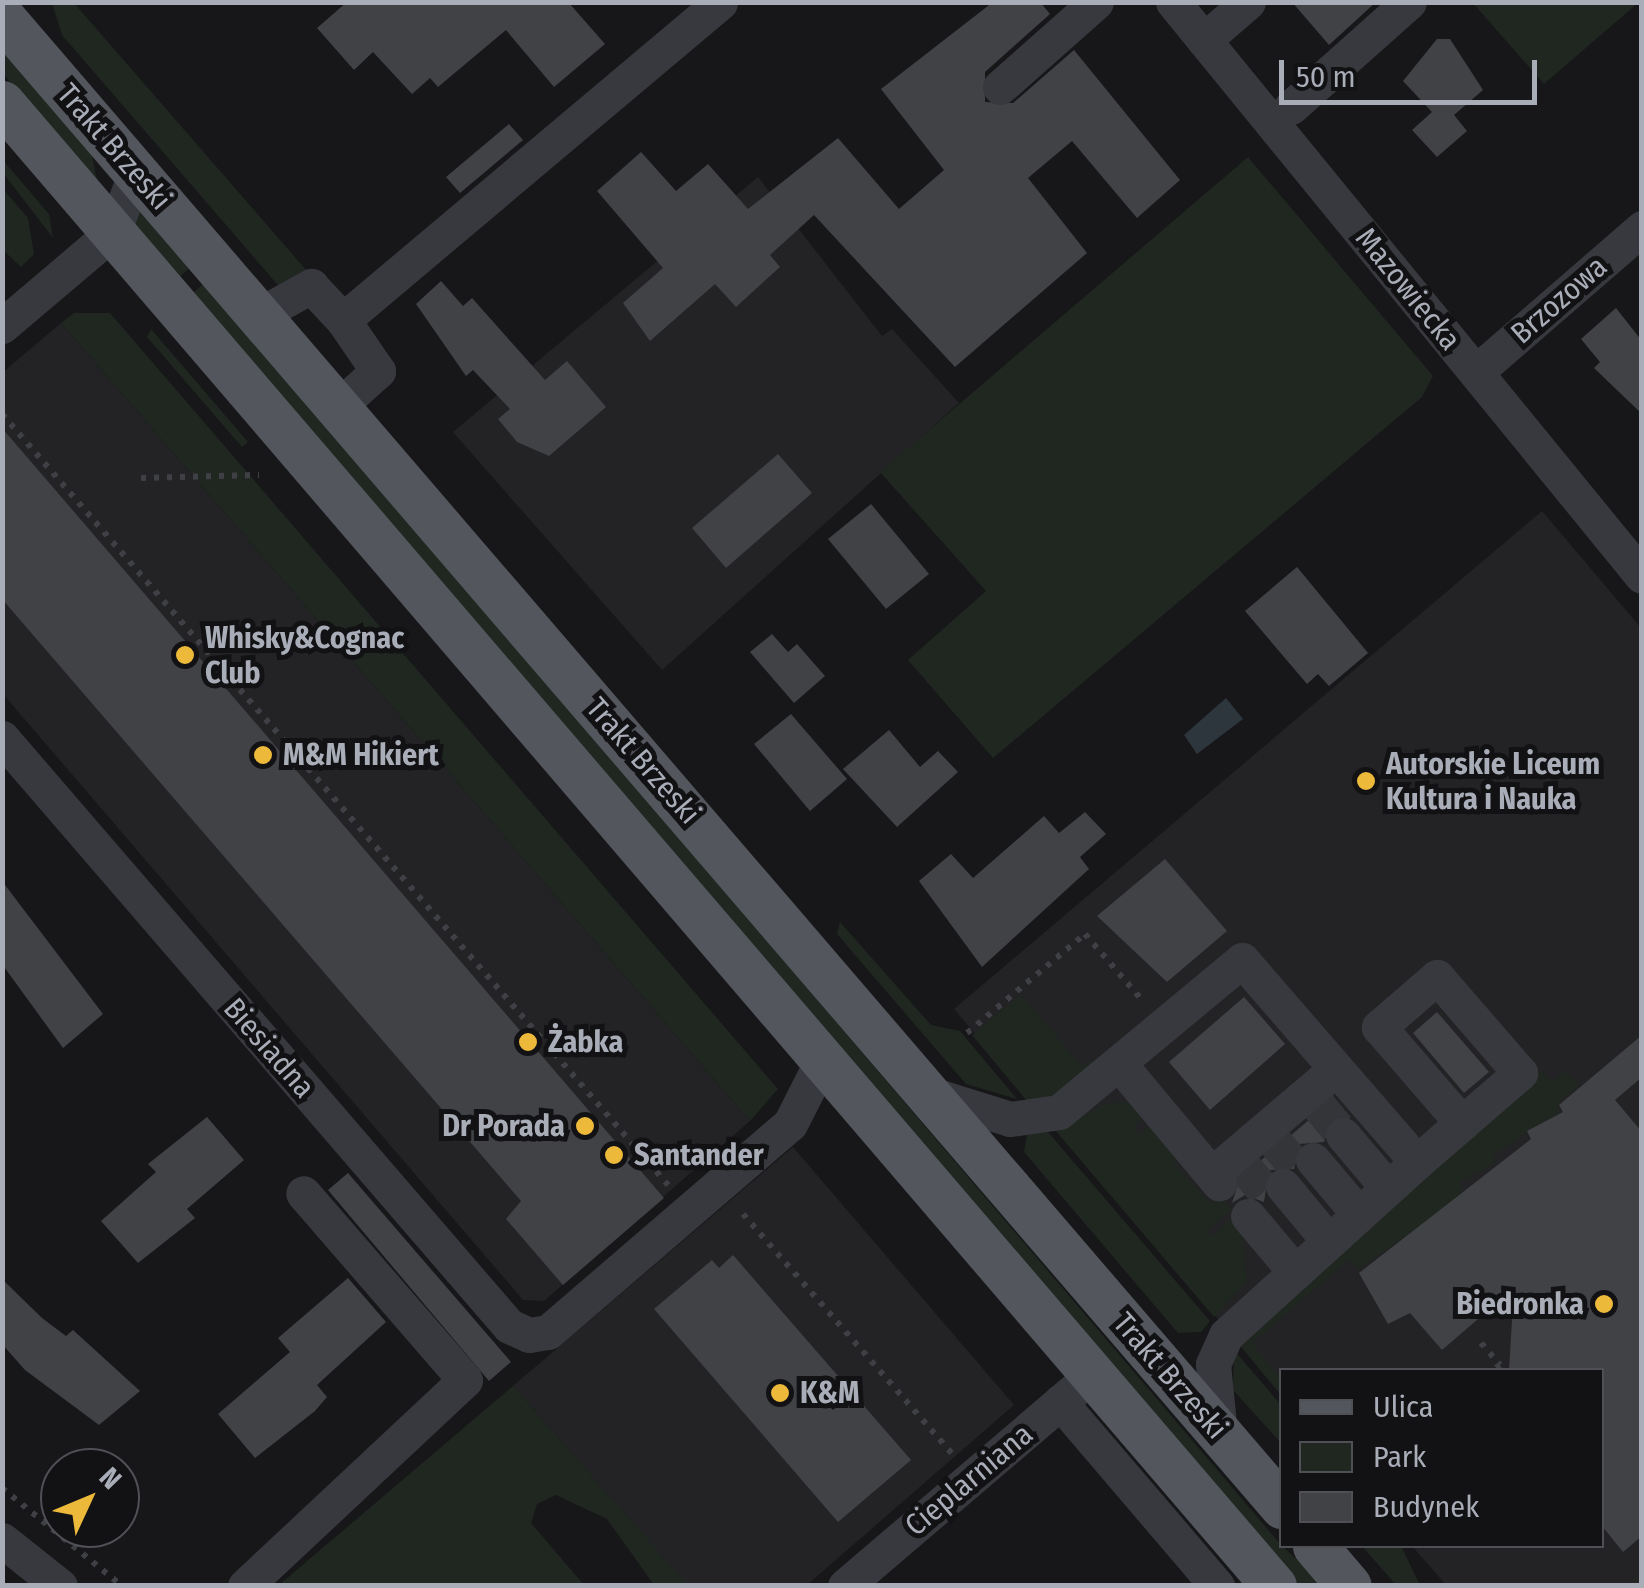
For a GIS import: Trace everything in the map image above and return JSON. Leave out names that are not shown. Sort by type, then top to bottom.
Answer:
[{"type":"main road","name":"Trakt Brzeski","points":[[2,17],[1279,1503]]},
{"type":"main road","name":"Trakt Brzeski","points":[[2,103],[822,1059],[1076,1388],[1274,1586]]},
{"type":"main road","points":[[1317,1548],[1350,1586]]},
{"type":"street","points":[[342,320],[720,2]]},
{"type":"street","points":[[1000,87],[1096,2]]},
{"type":"street","name":"Mazowiecka","points":[[1173,2],[1642,576]]},
{"type":"street","points":[[1204,40],[1248,2]]},
{"type":"street","points":[[1291,107],[1409,2]]},
{"type":"street","points":[[4,322],[113,232],[136,172]]},
{"type":"street","name":"Brzozowa","points":[[1476,372],[1642,228]]},
{"type":"street","points":[[258,315],[311,286],[342,320],[378,372],[338,406]]},
{"type":"street","name":"Biesiadna","points":[[2,738],[510,1326],[548,1332],[802,1110],[822,1059]]},
{"type":"street","points":[[927,1093],[1039,1119],[1121,1066],[1242,960],[1278,1125]]},
{"type":"street","points":[[1121,1066],[1278,1125],[1357,1212]]},
{"type":"street","points":[[1220,1434],[1217,1349],[1357,1212],[1462,1123]]},
{"type":"street","points":[[1306,1166],[1357,1212]]},
{"type":"street","points":[[1306,1166],[1357,1212]]},
{"type":"street","points":[[1306,1166],[1357,1212]]},
{"type":"street","points":[[244,1586],[465,1380],[304,1193]]},
{"type":"street","points":[[1076,1388],[1217,1586]]},
{"type":"street","name":"Cieplarniana","points":[[845,1586],[1076,1388]]},
{"type":"street","points":[[2,1540],[60,1586]]},
{"type":"path","points":[[2,414],[675,1193]]},
{"type":"path","points":[[141,478],[259,475]]},
{"type":"path","points":[[967,1033],[1085,934],[1166,1028]]},
{"type":"path","points":[[736,1220],[746,1212],[950,1448],[951,1469]]},
{"type":"path","points":[[1481,1343],[1500,1364],[1495,1368]]},
{"type":"path","points":[[2,1488],[122,1586]]},
{"type":"shaded area","points":[[758,177],[882,336],[892,329],[959,403],[662,670],[453,432]]},
{"type":"shaded area","points":[[61,323],[750,1121],[544,1301],[523,1300],[3,694],[2,373]]},
{"type":"shaded area","points":[[1542,511],[1641,628],[1641,1585],[1446,1585],[1414,1548],[1604,1548],[1604,1368],[1279,1368],[1279,1391],[954,1009]]},
{"type":"shaded area","points":[[1226,698],[1243,719],[1197,754],[1184,735]]},
{"type":"shaded area","points":[[793,1147],[1014,1405],[807,1585],[688,1586],[513,1386]]},
{"type":"green space","points":[[52,3],[74,3],[307,271],[283,291],[62,35]]},
{"type":"green space","points":[[1473,3],[1638,3],[1544,84]]},
{"type":"green space","points":[[2,47],[90,147],[97,180],[3,74]]},
{"type":"green space","points":[[1248,157],[1433,376],[1422,397],[993,758],[908,660],[986,591],[880,472]]},
{"type":"green space","points":[[2,159],[49,214],[53,238],[3,173]]},
{"type":"green space","points":[[3,189],[28,218],[34,254],[21,267],[3,250]]},
{"type":"green space","points":[[127,198],[192,266],[177,279],[124,216]]},
{"type":"green space","points":[[206,281],[1279,1542],[1279,1548],[1284,1548],[1324,1585],[1299,1585],[191,295]]},
{"type":"green space","points":[[74,313],[110,313],[778,1089],[750,1121],[61,323]]},
{"type":"green space","points":[[151,329],[248,442],[242,447],[147,337]]},
{"type":"green space","points":[[840,922],[931,1025],[960,1031],[1017,1099],[966,1084],[837,934]]},
{"type":"green space","points":[[1021,994],[1082,1066],[1105,1053],[1063,1095],[1027,1101],[972,1035]]},
{"type":"green space","points":[[1541,1070],[1552,1082],[1566,1071],[1579,1085],[1557,1103],[1560,1112],[1493,1155],[1496,1163],[1460,1182],[1463,1191],[1431,1219],[1359,1268],[1349,1260],[1252,1343],[1279,1376],[1279,1393],[1237,1342],[1287,1288]]},
{"type":"green space","points":[[1134,1101],[1145,1116],[1132,1128],[1139,1135],[1155,1121],[1183,1153],[1173,1162],[1210,1203],[1220,1196],[1232,1210],[1206,1230],[1212,1236],[1235,1214],[1241,1221],[1247,1283],[1214,1317],[1055,1130],[1104,1104]]},
{"type":"green space","points":[[1048,1132],[1210,1321],[1201,1332],[1178,1333],[1024,1152],[1027,1134]]},
{"type":"green space","points":[[1234,1350],[1279,1403],[1279,1441],[1233,1390]]},
{"type":"green space","points":[[513,1386],[688,1585],[654,1585],[607,1519],[556,1495],[537,1504],[531,1523],[584,1585],[279,1585]]},
{"type":"green space","points":[[1364,1548],[1402,1548],[1420,1585],[1396,1585]]},
{"type":"building","points":[[347,2],[569,3],[605,44],[554,87],[506,30],[438,87],[430,78],[412,94],[373,52],[354,70],[317,28]]},
{"type":"building","points":[[993,2],[1040,2],[1050,14],[985,72],[985,102],[1013,103],[1074,50],[1180,180],[1137,218],[1072,141],[1028,178],[1087,253],[955,367],[814,215],[770,255],[780,267],[736,307],[715,284],[650,341],[623,303],[663,268],[597,191],[641,152],[676,191],[708,164],[748,209],[838,138],[899,209],[944,170],[881,89]]},
{"type":"building","points":[[1292,2],[1376,2],[1329,45]]},
{"type":"building","points":[[1437,39],[1450,39],[1483,90],[1454,115],[1467,131],[1437,157],[1412,130],[1432,112],[1403,81]]},
{"type":"building","points":[[509,124],[523,140],[460,193],[446,177]]},
{"type":"building","points":[[441,281],[463,306],[472,298],[545,380],[567,361],[606,407],[549,456],[517,442],[498,419],[510,409],[473,370],[466,376],[416,304]]},
{"type":"building","points":[[1616,308],[1642,341],[1642,414],[1594,368],[1600,362],[1581,339]]},
{"type":"building","points":[[2,428],[664,1198],[563,1285],[506,1219],[521,1201],[2,599]]},
{"type":"building","points":[[778,454],[812,493],[726,568],[692,528]]},
{"type":"building","points":[[871,504],[929,574],[886,609],[828,539]]},
{"type":"building","points":[[1297,567],[1368,653],[1329,686],[1318,674],[1307,684],[1245,611]]},
{"type":"building","points":[[772,634],[788,652],[797,644],[825,676],[794,703],[750,652]]},
{"type":"building","points":[[791,714],[847,779],[810,811],[754,744]]},
{"type":"building","points":[[889,730],[920,767],[938,751],[958,772],[897,827],[843,769]]},
{"type":"building","points":[[1085,812],[1106,834],[1080,857],[1089,869],[982,967],[919,881],[951,854],[973,878],[1044,816],[1059,833]]},
{"type":"building","points":[[1165,859],[1227,931],[1167,982],[1097,916]]},
{"type":"building","points":[[2,881],[103,1014],[63,1048],[2,964]]},
{"type":"building","points":[[1244,997],[1285,1044],[1210,1110],[1169,1062]]},
{"type":"building","points":[[1437,1012],[1489,1072],[1464,1093],[1413,1033]]},
{"type":"building","points":[[1642,1035],[1642,1077],[1615,1100],[1642,1132],[1642,1536],[1623,1552],[1604,1528],[1604,1368],[1509,1368],[1514,1288],[1442,1350],[1410,1313],[1388,1324],[1359,1273],[1531,1139],[1527,1131],[1563,1112],[1559,1105]]},
{"type":"building","points":[[1334,1099],[1348,1115],[1329,1120],[1324,1142],[1299,1144],[1294,1169],[1269,1170],[1264,1202],[1245,1195],[1232,1203],[1240,1178]]},
{"type":"building","points":[[207,1117],[244,1160],[187,1209],[195,1218],[138,1263],[101,1221],[156,1172],[148,1164]]},
{"type":"building","points":[[348,1173],[511,1362],[489,1381],[328,1190]]},
{"type":"building","points":[[733,1255],[911,1460],[838,1522],[654,1309],[712,1260],[719,1268]]},
{"type":"building","points":[[348,1278],[386,1322],[317,1385],[327,1397],[315,1411],[255,1458],[218,1414],[290,1352],[278,1338]]},
{"type":"building","points":[[2,1279],[66,1336],[73,1330],[140,1391],[99,1425],[25,1370],[2,1344]]},
{"type":"tunnel","points":[[1315,1101],[1343,1135]]},
{"type":"tunnel","points":[[1272,1138],[1300,1171]]},
{"type":"tunnel","points":[[1242,1164],[1270,1197]]},
{"type":"place","name":"Whisky&Cognac Club","points":[[185,655]]},
{"type":"place","name":"M&M Hikiert","points":[[263,755]]},
{"type":"place","name":"Autorskie Liceum Kultura i Nauka","points":[[1366,781]]},
{"type":"place","name":"Żabka","points":[[528,1042]]},
{"type":"place","name":"Dr Porada","points":[[585,1126]]},
{"type":"place","name":"Santander","points":[[614,1155]]},
{"type":"place","name":"Biedronka","points":[[1604,1304]]},
{"type":"place","name":"K&M","points":[[780,1393]]}]
